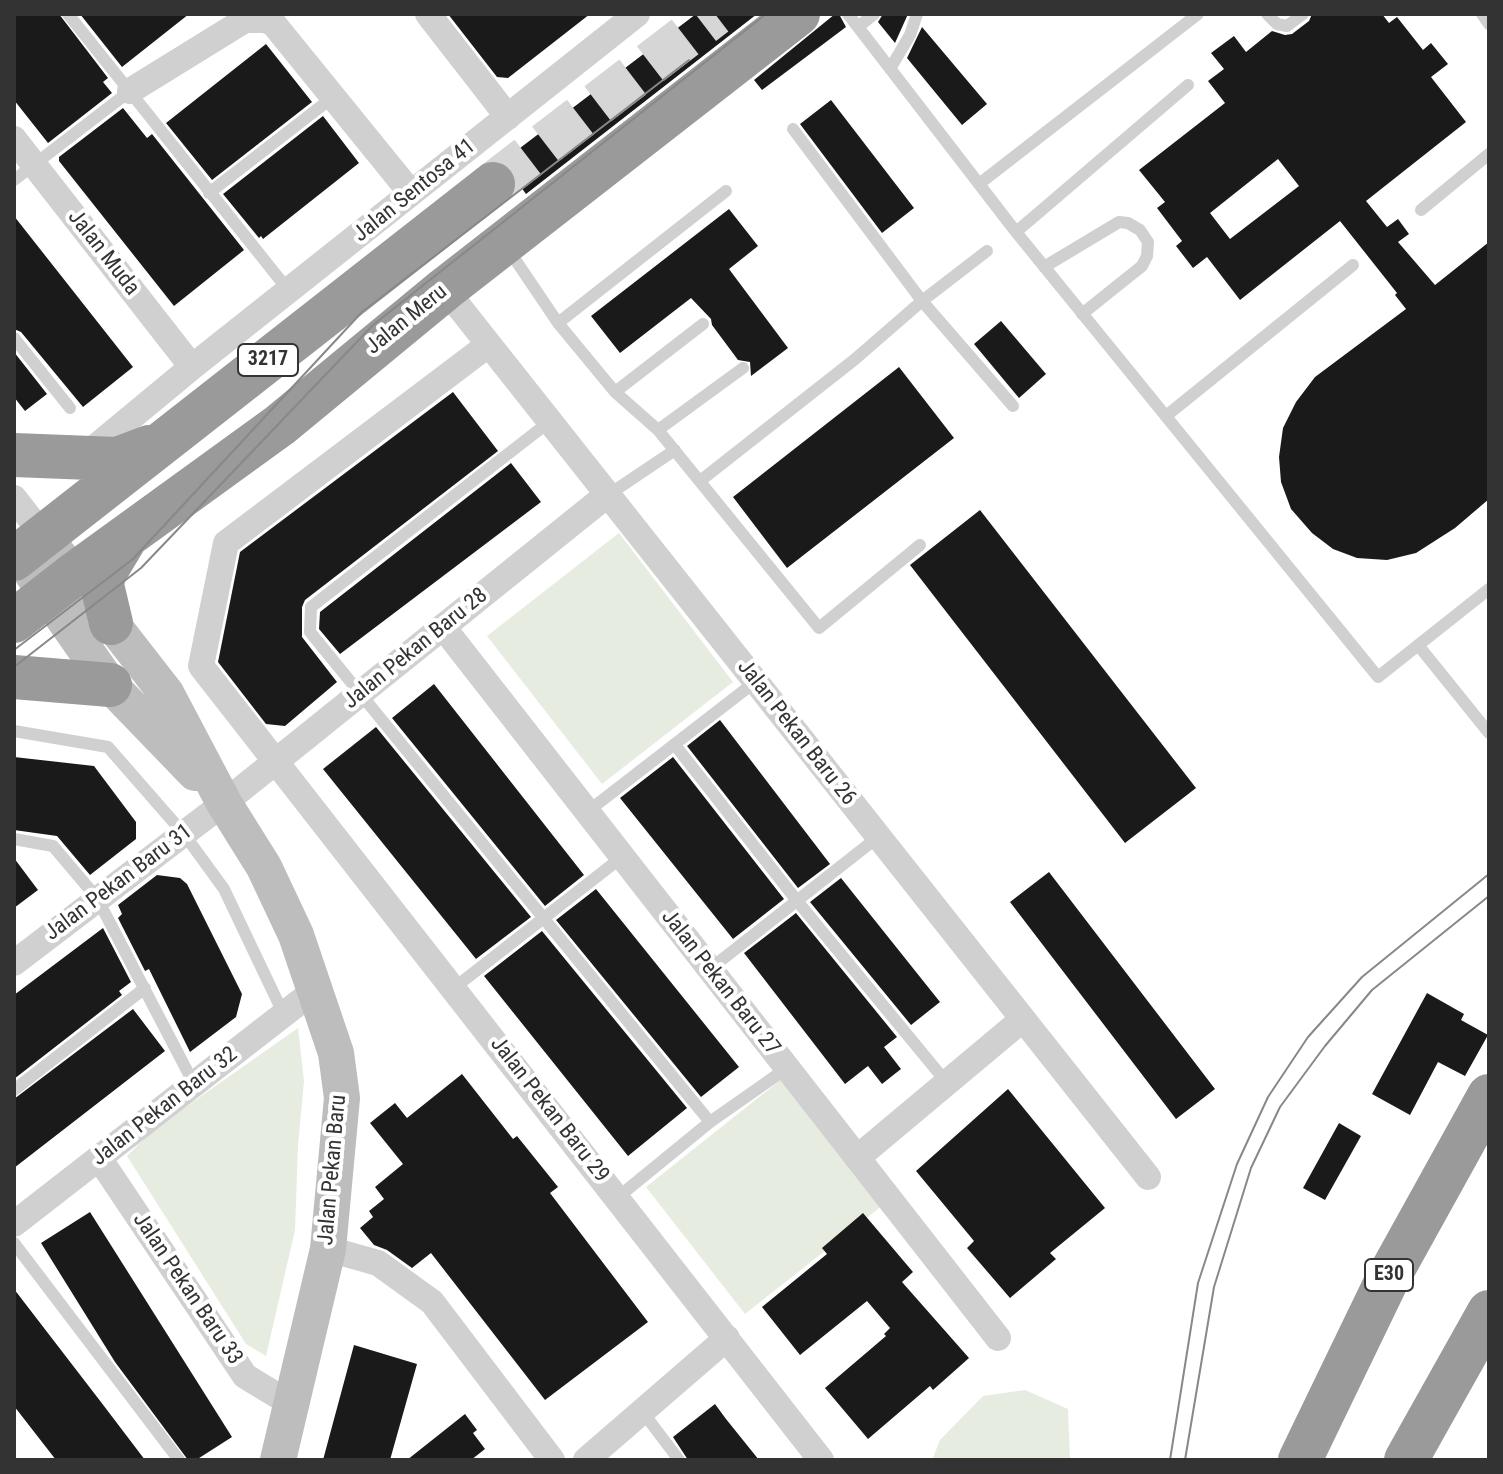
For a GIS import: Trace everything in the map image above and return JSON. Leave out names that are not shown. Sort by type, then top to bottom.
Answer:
[{"type":"highway","name":"Jalan Meru","points":[[14,621],[60,584],[280,425],[445,289],[798,14]]},
{"type":"highway","name":"3217","points":[[23,549],[493,184]]},
{"type":"highway","points":[[14,455],[117,459],[163,442]]},
{"type":"highway","points":[[111,623],[102,585],[104,574],[126,537]]},
{"type":"highway","points":[[14,677],[110,685]]},
{"type":"highway","name":"E30","points":[[1300,1460],[1387,1280],[1489,1096]]},
{"type":"highway","points":[[1406,1460],[1489,1312]]},
{"type":"street","name":"Jalan Sentosa 41","points":[[81,459],[192,367],[637,14]]},
{"type":"street","points":[[430,15],[508,117]]},
{"type":"street","points":[[130,91],[245,20],[254,18],[273,23],[411,193]]},
{"type":"street","name":"Jalan Muda","points":[[14,139],[24,172],[192,367]]},
{"type":"street","name":"Jalan Pekan Baru 26","points":[[445,289],[1148,1177]]},
{"type":"street","name":"Jalan Pekan Baru 29","points":[[488,345],[226,543],[201,666],[821,1460]]},
{"type":"street","name":"Jalan Pekan Baru 28","points":[[224,803],[607,495]]},
{"type":"street","points":[[14,498],[23,549]]},
{"type":"street","name":"Jalan Pekan Baru","points":[[23,549],[60,584],[111,623],[166,693],[224,803],[264,867],[296,935],[336,1053],[342,1098],[328,1249],[278,1460]]},
{"type":"street","name":"Jalan Pekan Baru","points":[[60,584],[110,685],[224,803]]},
{"type":"street","name":"Jalan Pekan Baru 27","points":[[443,627],[998,1338]]},
{"type":"street","name":"Jalan Pekan Baru 31","points":[[14,963],[224,803]]},
{"type":"street","name":"Jalan Pekan Baru 32","points":[[14,1224],[315,990]]},
{"type":"street","points":[[857,1158],[1023,1019]]},
{"type":"street","name":"Jalan Pekan Baru 33","points":[[99,1158],[245,1376],[291,1404]]},
{"type":"street","points":[[328,1249],[378,1263],[432,1302],[552,1460]]},
{"type":"street","points":[[586,1460],[727,1338]]},
{"type":"lane","points":[[68,14],[289,291]]},
{"type":"lane","points":[[848,14],[1016,232],[1378,677],[1489,589]]},
{"type":"lane","points":[[858,27],[874,14]]},
{"type":"lane","points":[[890,69],[910,35],[917,14]]},
{"type":"lane","points":[[979,184],[1198,14]]},
{"type":"lane","points":[[1267,14],[1277,24],[1287,26],[1303,14]]},
{"type":"lane","points":[[1482,14],[1489,24]]},
{"type":"lane","points":[[1016,232],[1188,85]]},
{"type":"lane","points":[[24,172],[130,91]]},
{"type":"lane","points":[[209,193],[333,97]]},
{"type":"lane","points":[[793,129],[922,301],[1013,406]]},
{"type":"lane","points":[[1421,210],[1489,154]]},
{"type":"lane","points":[[558,323],[726,191]]},
{"type":"lane","points":[[1044,267],[1119,222],[1140,230],[1148,242],[1147,256],[1142,266],[1082,314]]},
{"type":"lane","points":[[504,243],[558,323],[615,392],[658,430],[819,628],[920,545]]},
{"type":"lane","points":[[700,481],[987,251]]},
{"type":"lane","points":[[1166,416],[1353,265]]},
{"type":"lane","points":[[615,392],[703,324]]},
{"type":"lane","points":[[14,338],[70,408]]},
{"type":"lane","points":[[658,430],[743,368]]},
{"type":"lane","points":[[549,422],[311,607],[310,632],[710,1122]]},
{"type":"lane","points":[[607,495],[675,450]]},
{"type":"lane","points":[[1418,645],[1489,733]]},
{"type":"lane","points":[[587,812],[755,682]]},
{"type":"lane","points":[[14,731],[108,747],[184,834],[224,889],[284,1015]]},
{"type":"lane","points":[[675,745],[798,902],[947,1083]]},
{"type":"lane","points":[[710,969],[878,837]]},
{"type":"lane","points":[[14,839],[53,846],[97,898],[194,1084]]},
{"type":"lane","points":[[454,988],[622,857]]},
{"type":"lane","points":[[14,1090],[145,988]]},
{"type":"lane","points":[[617,1198],[710,1122],[787,1068]]},
{"type":"lane","points":[[14,1243],[179,1460]]},
{"type":"lane","points":[[642,1411],[679,1460]]},
{"type":"shaded area","points":[[619,533],[733,682],[602,784],[487,636]]},
{"type":"shaded area","points":[[298,1028],[304,1081],[295,1230],[266,1356],[246,1344],[127,1156],[153,1130]]},
{"type":"shaded area","points":[[788,1074],[888,1201],[745,1314],[646,1187]]},
{"type":"shaded area","points":[[1025,1390],[1068,1409],[1070,1460],[932,1460],[940,1440],[983,1396]]},
{"type":"building","points":[[14,14],[59,14],[108,78],[103,82],[112,93],[48,143],[14,100]]},
{"type":"building","points":[[80,14],[189,14],[122,67]]},
{"type":"building","points":[[448,14],[590,14],[508,78],[497,77]]},
{"type":"building","points":[[696,14],[757,14],[526,194],[513,169],[503,161]]},
{"type":"building","points":[[835,14],[839,14],[846,27],[762,90],[754,80]]},
{"type":"building","points":[[883,14],[908,14],[895,43],[878,22]]},
{"type":"building","points":[[1312,14],[1382,14],[1389,23],[1397,17],[1423,50],[1431,43],[1448,64],[1431,77],[1466,122],[1366,201],[1387,227],[1398,219],[1409,234],[1398,242],[1435,285],[1489,242],[1489,499],[1455,528],[1416,553],[1387,560],[1357,558],[1333,549],[1312,533],[1291,509],[1281,482],[1279,457],[1283,428],[1296,402],[1315,377],[1406,309],[1395,295],[1397,293],[1340,221],[1240,300],[1207,257],[1193,268],[1176,246],[1182,241],[1157,208],[1165,202],[1139,170],[1225,103],[1208,81],[1224,69],[1211,53],[1234,36],[1246,52],[1272,31],[1292,34],[1309,21]],"holes":[[[1278,159],[1299,186],[1230,239],[1210,213]]]},
{"type":"building","points":[[922,27],[987,104],[962,125],[907,58]]},
{"type":"building","points":[[266,44],[312,102],[212,180],[166,123]]},
{"type":"building","points":[[831,100],[914,208],[882,233],[800,124]]},
{"type":"building","points":[[123,108],[147,138],[152,134],[244,250],[174,306],[59,161],[59,157]]},
{"type":"building","points":[[323,116],[359,163],[263,239],[261,236],[259,238],[223,194]]},
{"type":"building","points":[[729,209],[758,246],[729,269],[788,348],[751,376],[750,362],[738,360],[712,325],[711,319],[691,298],[620,353],[591,316]]},
{"type":"building","points":[[14,216],[133,367],[83,407],[21,332],[14,329]]},
{"type":"building","points":[[1001,321],[1046,374],[1019,398],[974,344]]},
{"type":"building","points":[[14,352],[47,394],[25,411],[14,397]]},
{"type":"building","points":[[899,367],[954,438],[787,568],[733,497]]},
{"type":"building","points":[[453,392],[498,451],[305,600],[302,607],[302,637],[337,682],[285,726],[266,724],[218,662],[240,552]]},
{"type":"building","points":[[511,463],[541,502],[340,654],[319,629],[320,612]]},
{"type":"building","points":[[980,510],[1196,788],[1125,843],[910,565]]},
{"type":"building","points":[[434,684],[584,875],[545,906],[392,718]]},
{"type":"building","points":[[720,720],[830,864],[798,888],[687,746]]},
{"type":"building","points":[[376,727],[531,917],[476,959],[323,769]]},
{"type":"building","points":[[14,757],[94,766],[136,822],[136,839],[90,875],[57,836],[14,830]]},
{"type":"building","points":[[673,757],[784,899],[733,939],[620,798]]},
{"type":"building","points":[[14,858],[38,890],[14,908]]},
{"type":"building","points":[[1049,872],[1215,1089],[1176,1119],[1010,902]]},
{"type":"building","points":[[157,875],[180,878],[187,884],[242,994],[236,1017],[190,1052],[149,969],[145,971],[118,918],[122,914],[118,905]]},
{"type":"building","points":[[841,878],[940,1002],[911,1025],[810,902]]},
{"type":"building","points":[[596,889],[739,1067],[701,1097],[556,920]]},
{"type":"building","points":[[796,913],[897,1037],[884,1047],[901,1069],[882,1084],[868,1066],[845,1084],[744,953]]},
{"type":"building","points":[[103,928],[131,982],[119,991],[122,995],[14,1079],[14,995]]},
{"type":"building","points":[[542,931],[687,1108],[628,1156],[484,976]]},
{"type":"building","points":[[1427,993],[1464,1014],[1461,1020],[1488,1035],[1465,1076],[1438,1062],[1410,1115],[1372,1094]]},
{"type":"building","points":[[133,1009],[165,1051],[14,1168],[14,1099]]},
{"type":"building","points":[[462,1074],[513,1139],[517,1136],[558,1187],[550,1193],[648,1322],[545,1400],[431,1253],[412,1268],[387,1250],[374,1245],[360,1228],[373,1217],[369,1211],[384,1199],[375,1187],[403,1164],[370,1123],[395,1103],[407,1118]]},
{"type":"building","points":[[1008,1089],[1105,1208],[1050,1253],[1056,1259],[1010,1298],[967,1248],[974,1241],[916,1171]]},
{"type":"building","points":[[1339,1123],[1361,1136],[1325,1200],[1303,1188]]},
{"type":"building","points":[[90,1212],[232,1437],[196,1460],[188,1460],[115,1362],[41,1243]]},
{"type":"building","points":[[863,1213],[913,1272],[902,1282],[969,1358],[933,1390],[930,1386],[868,1439],[825,1388],[886,1336],[884,1334],[890,1328],[867,1301],[800,1355],[762,1307],[827,1254],[822,1248]]},
{"type":"building","points":[[14,1289],[145,1460],[56,1460],[14,1406]]},
{"type":"building","points":[[354,1345],[417,1364],[390,1460],[323,1460]]},
{"type":"building","points":[[715,1404],[759,1460],[688,1460],[673,1437]]},
{"type":"building","points":[[465,1414],[477,1430],[473,1433],[485,1449],[471,1460],[407,1460]]},
{"type":"tunnel","points":[[493,184],[715,14]]},
{"type":"tram line","points":[[14,667],[141,568],[373,325],[766,14]]},
{"type":"tram line","points":[[14,650],[133,559],[362,312],[689,60]]},
{"type":"tram line","points":[[1170,1460],[1198,1283],[1237,1164],[1268,1097],[1308,1037],[1362,977],[1489,874]]},
{"type":"tram line","points":[[1185,1460],[1214,1287],[1251,1168],[1280,1107],[1372,990],[1489,896]]}]
